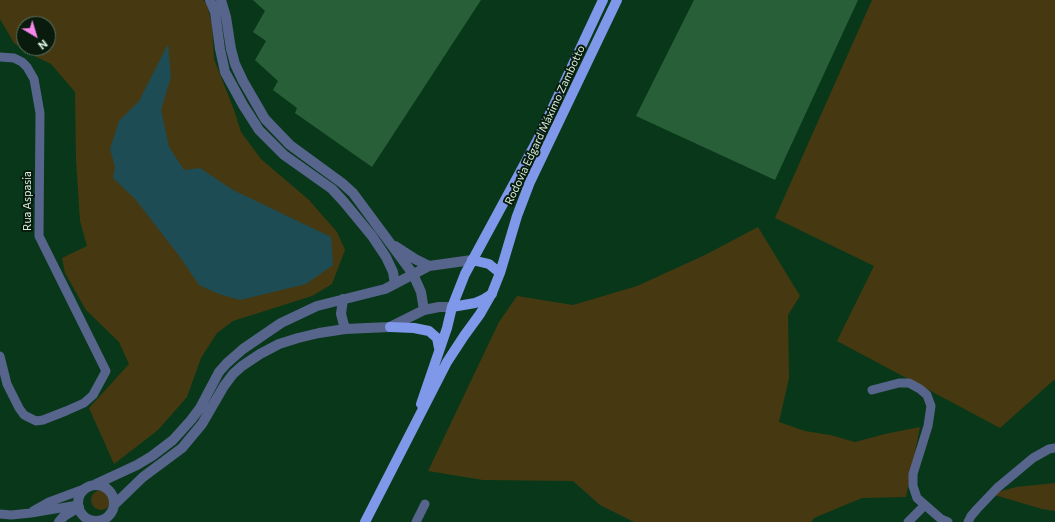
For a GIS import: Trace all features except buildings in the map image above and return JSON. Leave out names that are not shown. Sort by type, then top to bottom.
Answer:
[{"type":"main road","name":"Rodovia Edgard Máximo Zambotto","points":[[411,431],[452,307],[472,260],[537,141],[603,0]]},
{"type":"main road","name":"Rodovia Edgard Máximo Zambotto","points":[[364,522],[455,349],[480,314],[492,293],[500,274],[517,216],[530,182],[617,0]]},
{"type":"main road","points":[[472,260],[489,264],[500,274]]},
{"type":"main road","points":[[452,307],[475,303],[492,293]]},
{"type":"main road","points":[[390,326],[429,331],[437,338],[439,348]]},
{"type":"street","points":[[210,0],[215,12],[225,72],[259,130],[284,155],[332,189],[372,236],[391,266],[395,284]]},
{"type":"street","points":[[221,0],[226,18],[230,49],[235,64],[243,81],[266,119],[290,145],[342,183],[353,193],[376,222],[412,274],[421,292],[424,310]]},
{"type":"street","name":"Rua Aspasia","points":[[0,57],[14,58],[22,62],[27,67],[34,79],[40,113],[39,236],[106,371],[93,395],[84,403],[43,420],[36,421],[24,415],[4,385]]},
{"type":"street","points":[[386,238],[406,254],[429,266]]},
{"type":"street","points":[[30,513],[49,502],[96,484],[137,465],[152,456],[173,440],[191,420],[200,408],[219,372],[227,363],[243,349],[281,324],[317,306],[371,293],[395,284],[429,266],[472,260]]},
{"type":"street","points":[[343,299],[341,314],[345,329]]},
{"type":"street","points":[[84,489],[80,494],[78,506],[86,521],[95,521],[110,515],[114,505],[137,482],[182,448],[202,424],[224,386],[233,374],[260,354],[279,344],[319,333],[345,329],[390,326],[424,310],[439,307],[452,307]]},
{"type":"street","points":[[0,356],[4,385]]},
{"type":"street","points":[[872,390],[899,383],[909,383],[920,389],[926,395],[931,406],[929,420],[913,474],[913,486],[917,498],[941,519],[948,522]]},
{"type":"street","points":[[968,522],[977,509],[1008,478],[1033,458],[1049,449],[1055,448]]},
{"type":"street","points":[[96,484],[101,485],[110,491],[114,500],[114,505]]},
{"type":"street","points":[[416,522],[425,504]]},
{"type":"street","points":[[908,522],[925,505]]},
{"type":"street","points":[[0,514],[11,515],[78,506]]},
{"type":"street","points":[[59,522],[64,516],[78,506]]},
{"type":"shaded area","points":[[0,0],[203,0],[207,4],[212,26],[214,59],[241,132],[261,159],[309,200],[337,232],[345,250],[332,284],[312,296],[233,321],[217,333],[201,358],[187,397],[158,430],[114,464],[89,408],[129,364],[119,342],[86,310],[65,273],[62,258],[87,246],[80,221],[76,160],[75,92],[51,64],[34,56],[56,56],[56,16],[16,16],[16,44],[0,19]]},
{"type":"shaded area","points":[[872,0],[1055,0],[1055,379],[1000,428],[837,341],[874,266],[775,218]]},
{"type":"shaded area","points":[[758,227],[800,296],[788,315],[789,378],[779,422],[805,431],[830,435],[855,442],[920,427],[906,497],[862,498],[814,518],[811,522],[634,522],[600,505],[573,481],[483,480],[428,471],[499,322],[517,296],[573,305],[637,286],[705,255]]},
{"type":"shaded area","points":[[1055,483],[1055,511],[1042,509],[991,494],[1016,487]]},
{"type":"shaded area","points":[[97,490],[105,490],[111,496],[111,504],[105,510],[97,510],[91,504],[91,496]]},
{"type":"water","points":[[168,44],[171,77],[161,110],[169,147],[184,170],[200,168],[233,190],[331,237],[333,265],[306,284],[240,300],[219,294],[199,285],[180,257],[136,200],[113,178],[115,167],[110,149],[119,121],[139,101]]}]
